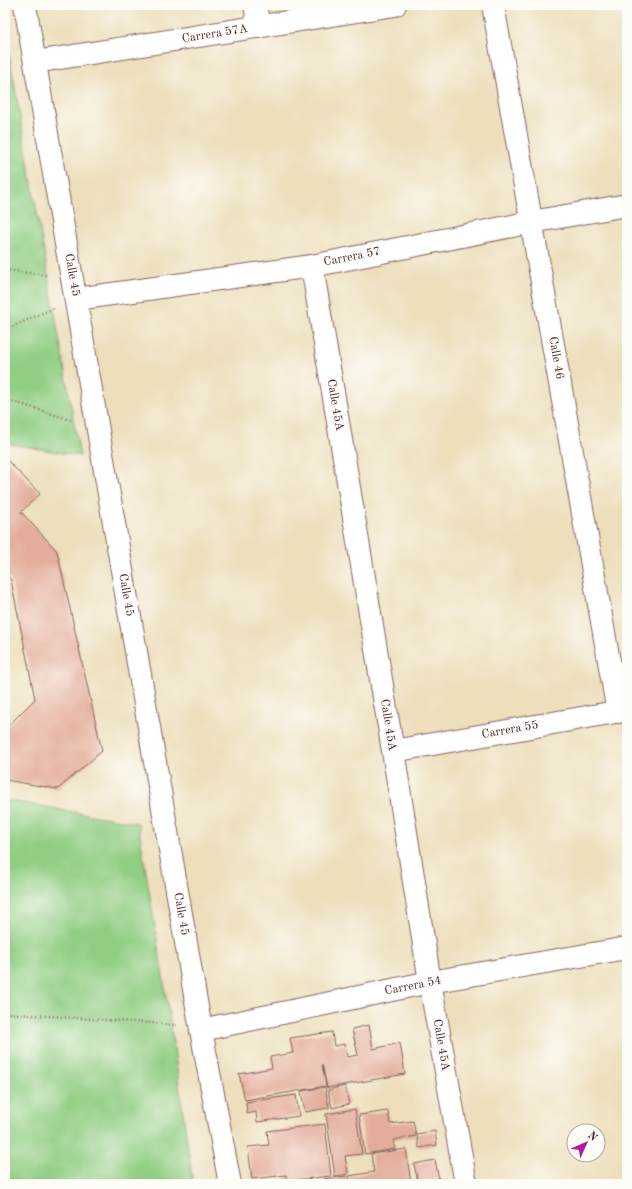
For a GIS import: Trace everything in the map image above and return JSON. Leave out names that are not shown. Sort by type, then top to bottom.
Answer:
[{"type":"street","name":"Calle 45","points":[[25,5],[201,1030],[230,1184]]},
{"type":"street","points":[[255,5],[259,27]]},
{"type":"street","name":"Carrera 57A","points":[[35,62],[395,5]]},
{"type":"street","name":"Calle 46","points":[[494,5],[532,222],[622,711]]},
{"type":"street","name":"Carrera 57","points":[[74,289],[312,266],[532,222],[627,205]]},
{"type":"street","name":"Calle 45A","points":[[312,266],[430,982],[466,1184]]},
{"type":"street","name":"Carrera 55","points":[[393,751],[622,711]]},
{"type":"street","name":"Carrera 54","points":[[201,1030],[430,982],[627,948]]},
{"type":"path","points":[[5,270],[74,289]]},
{"type":"path","points":[[5,330],[74,289]]},
{"type":"path","points":[[5,399],[98,429]]},
{"type":"path","points":[[5,1013],[170,1024],[201,1030]]},
{"type":"green space","points":[[5,31],[80,456],[5,443]]},
{"type":"green space","points":[[5,800],[138,823],[169,1013],[193,1184],[5,1184]]},
{"type":"building","points":[[5,458],[40,494],[21,512],[57,551],[102,751],[58,789],[5,780],[5,729],[35,699],[11,580],[5,573]]},
{"type":"building","points":[[369,1025],[373,1049],[400,1043],[405,1074],[327,1088],[322,1064],[326,1086],[245,1100],[239,1074],[272,1068],[270,1057],[293,1053],[290,1038],[332,1032],[334,1046],[345,1044],[347,1057],[358,1055],[352,1029]]},
{"type":"building","points":[[345,1086],[349,1104],[332,1108],[328,1090]]},
{"type":"building","points":[[325,1087],[329,1108],[305,1112],[301,1091]]},
{"type":"building","points":[[296,1095],[299,1116],[257,1122],[256,1112],[247,1114],[246,1102]]},
{"type":"building","points":[[355,1109],[362,1154],[345,1156],[348,1174],[335,1176],[326,1114]]},
{"type":"building","points":[[388,1111],[390,1124],[413,1121],[416,1136],[393,1140],[395,1149],[365,1154],[359,1115]]},
{"type":"building","points":[[325,1124],[331,1176],[286,1181],[286,1175],[252,1179],[248,1147],[269,1145],[267,1131]]},
{"type":"building","points":[[435,1131],[437,1145],[419,1148],[417,1134]]},
{"type":"building","points":[[406,1149],[411,1184],[350,1184],[349,1176],[374,1172],[371,1154]]},
{"type":"building","points":[[435,1160],[439,1179],[418,1183],[414,1164]]},
{"type":"building","points":[[346,1176],[348,1184],[325,1184],[324,1179]]},
{"type":"building","points":[[321,1181],[321,1184],[306,1184],[306,1183]]}]
